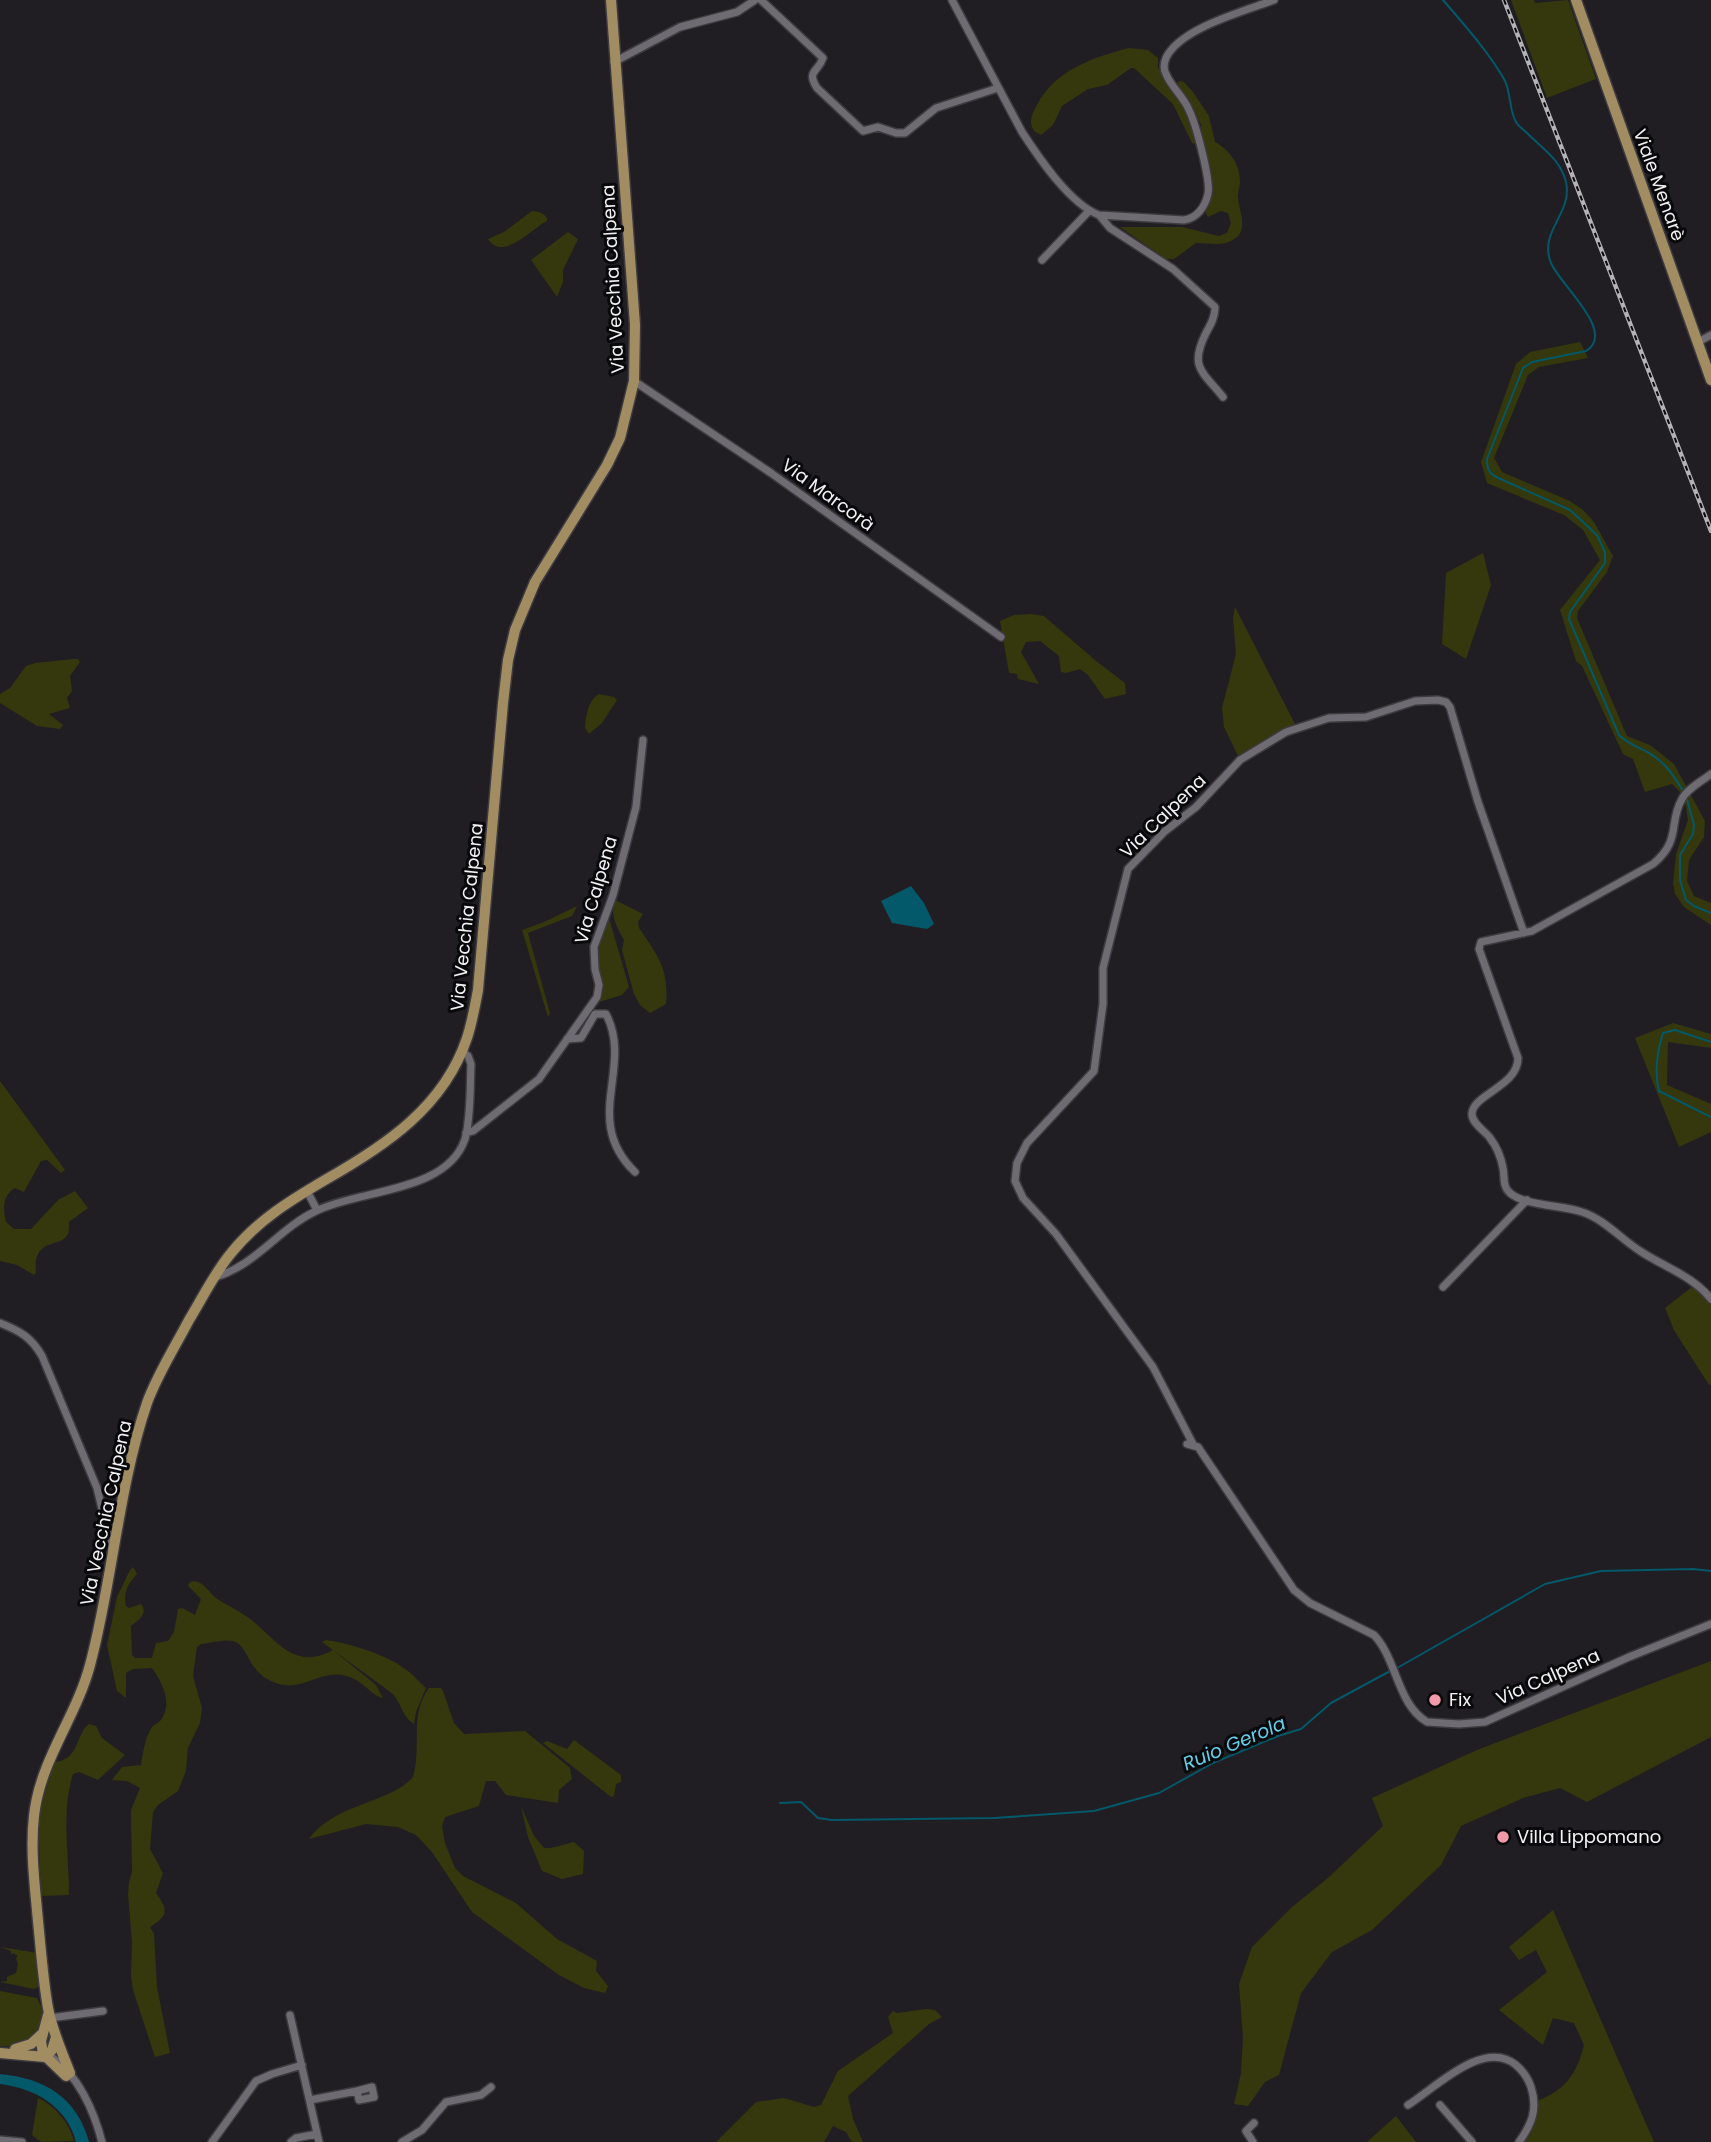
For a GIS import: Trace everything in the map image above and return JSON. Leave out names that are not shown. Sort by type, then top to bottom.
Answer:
[{"type":"main road","name":"Via Vecchia Calpena","points":[[49,2014],[36,1898],[34,1817],[48,1761],[80,1695],[90,1665],[127,1475],[148,1401],[213,1278],[232,1252],[278,1208],[373,1153],[406,1128],[439,1090],[462,1052],[471,1024],[478,990],[503,703],[513,640],[535,582],[607,465],[620,438],[634,381],[635,325],[611,0]]},
{"type":"main road","name":"Viale Menarè","points":[[1576,0],[1711,380]]},
{"type":"main road","points":[[49,2014],[41,2046],[45,2055],[68,2075]]},
{"type":"main road","points":[[49,2014],[68,2075]]},
{"type":"main road","points":[[0,2052],[31,2044],[43,2032]]},
{"type":"main road","points":[[45,2055],[56,2037]]},
{"type":"main road","points":[[0,2052],[45,2055]]},
{"type":"street","points":[[614,62],[680,27],[737,12],[755,0]]},
{"type":"street","points":[[761,0],[823,58],[812,73],[812,80],[817,88],[863,131],[878,127],[905,133],[936,108],[998,88]]},
{"type":"street","points":[[951,0],[1034,151],[1078,203],[1099,215],[1184,220],[1194,217],[1200,211],[1208,195],[1208,181],[1195,125],[1187,105],[1166,74],[1166,58],[1187,36],[1274,0]]},
{"type":"street","points":[[1042,260],[1089,211]]},
{"type":"street","points":[[1099,215],[1110,228],[1165,263],[1215,307],[1215,315],[1196,356],[1199,367],[1223,397]]},
{"type":"street","points":[[1698,342],[1711,335]]},
{"type":"street","name":"Via Marcorà","points":[[634,381],[771,473],[1001,637]]},
{"type":"street","name":"Via Calpena","points":[[1524,933],[1478,802],[1450,707],[1446,702],[1415,701],[1366,717],[1329,718],[1286,732],[1240,760],[1196,807],[1164,832],[1128,869],[1103,968],[1103,1004],[1094,1071],[1027,1143],[1017,1163],[1015,1181],[1023,1198],[1056,1234],[1153,1367],[1190,1444],[1198,1447],[1294,1590],[1310,1603],[1374,1635],[1381,1643],[1406,1696],[1423,1720],[1434,1723],[1479,1724],[1629,1657],[1711,1624]]},
{"type":"street","name":"Via Calpena","points":[[466,1133],[539,1079],[569,1042],[599,995],[594,947],[613,895],[636,807],[643,740]]},
{"type":"street","points":[[1711,774],[1686,793],[1678,806],[1673,837],[1662,856],[1648,868],[1532,931],[1485,939],[1479,945],[1518,1063],[1514,1073],[1476,1105],[1471,1114],[1499,1154],[1505,1187],[1516,1197],[1588,1214],[1641,1252],[1697,1283],[1711,1298]]},
{"type":"street","name":"Via Calpena","points":[[569,1042],[581,1038],[595,1014],[606,1014],[614,1049],[614,1075],[608,1117],[615,1142],[635,1172]]},
{"type":"street","name":"Via Calpena","points":[[213,1278],[239,1269],[317,1210],[439,1172],[457,1155],[466,1133],[471,1064],[468,1056],[462,1052]]},
{"type":"street","points":[[307,1191],[317,1210]]},
{"type":"street","points":[[1443,1287],[1527,1200]]},
{"type":"street","points":[[0,1323],[25,1334],[34,1342],[42,1356],[97,1488],[113,1555]]},
{"type":"street","points":[[49,2014],[103,2011]]},
{"type":"street","points":[[290,2015],[318,2138],[296,2138],[291,2142]]},
{"type":"street","points":[[15,2049],[45,2055]]},
{"type":"street","points":[[0,2052],[44,2061],[68,2075],[86,2102],[102,2142]]},
{"type":"street","points":[[1408,2105],[1456,2070],[1484,2058],[1500,2056],[1522,2070],[1532,2092],[1532,2122],[1520,2142]]},
{"type":"street","points":[[212,2142],[256,2081],[302,2064]]},
{"type":"street","points":[[402,2142],[422,2130],[446,2102],[481,2095],[491,2087]]},
{"type":"street","points":[[310,2100],[357,2091]]},
{"type":"street","points":[[1440,2105],[1472,2142]]},
{"type":"street","points":[[1253,2142],[1246,2131],[1254,2123]]},
{"type":"street","points":[[0,2140],[22,2142]]},
{"type":"green space","points":[[1511,0],[1534,0],[1535,3],[1568,0],[1596,79],[1547,98]]},
{"type":"green space","points":[[1129,48],[1148,50],[1158,58],[1158,68],[1187,114],[1196,144],[1192,143],[1173,104],[1134,68],[1107,85],[1088,89],[1062,106],[1053,125],[1041,135],[1034,131],[1031,124],[1032,115],[1053,83],[1089,61]]},
{"type":"green space","points":[[1179,81],[1184,82],[1193,92],[1209,116],[1215,142],[1229,153],[1236,163],[1240,175],[1238,196],[1242,227],[1233,240],[1218,244],[1196,243],[1174,259],[1166,259],[1120,227],[1182,227],[1219,236],[1227,233],[1231,223],[1228,213],[1221,211],[1208,217],[1205,211],[1209,199],[1201,125],[1191,103],[1176,85]]},
{"type":"green space","points":[[532,211],[540,212],[547,221],[517,242],[501,247],[488,239],[504,232]]},
{"type":"green space","points":[[568,232],[578,239],[563,270],[563,282],[557,297],[531,260]]},
{"type":"green space","points":[[1580,342],[1588,358],[1539,367],[1528,375],[1494,458],[1502,472],[1570,501],[1583,510],[1594,522],[1613,556],[1607,572],[1578,611],[1577,618],[1627,736],[1650,745],[1674,764],[1705,821],[1704,837],[1689,860],[1687,881],[1694,896],[1711,903],[1711,925],[1684,907],[1675,894],[1673,883],[1676,854],[1688,820],[1684,796],[1672,784],[1645,792],[1633,759],[1623,754],[1582,666],[1576,661],[1560,610],[1600,560],[1583,530],[1564,515],[1487,483],[1481,462],[1516,364],[1530,352]]},
{"type":"green space","points":[[1483,553],[1491,585],[1466,659],[1442,644],[1446,573]]},
{"type":"green space","points":[[1235,607],[1297,728],[1240,760],[1224,727],[1222,708],[1236,654],[1233,618]]},
{"type":"green space","points":[[1014,615],[1044,616],[1125,683],[1126,694],[1105,699],[1088,675],[1080,669],[1061,672],[1059,656],[1040,641],[1026,642],[1021,652],[1039,684],[1018,679],[1017,674],[1009,673],[1000,621]]},
{"type":"green space","points":[[78,659],[80,662],[70,676],[72,691],[67,698],[70,708],[49,714],[63,725],[60,729],[37,726],[0,703],[0,694],[10,688],[26,666]]},
{"type":"green space","points":[[599,694],[617,700],[602,723],[589,734],[585,728],[587,714],[592,700]]},
{"type":"green space","points":[[615,900],[643,914],[638,922],[639,928],[657,955],[664,972],[666,1004],[650,1013],[640,1005],[634,994],[622,950],[624,940],[613,915]]},
{"type":"green space","points":[[577,906],[572,916],[528,933],[550,1013],[548,1017],[522,930]]},
{"type":"green space","points":[[608,908],[629,987],[622,995],[599,1002],[574,1034],[599,993],[594,959]]},
{"type":"green space","points":[[1673,1023],[1711,1034],[1711,1048],[1668,1042],[1667,1085],[1711,1104],[1711,1132],[1679,1147],[1635,1038]]},
{"type":"green space","points":[[0,1081],[65,1170],[61,1173],[47,1160],[41,1161],[24,1192],[15,1188],[8,1195],[4,1208],[6,1222],[14,1229],[31,1229],[58,1200],[75,1191],[88,1208],[69,1222],[68,1233],[64,1238],[38,1253],[34,1275],[17,1265],[0,1261]]},
{"type":"green space","points":[[1697,1283],[1711,1299],[1709,1385],[1674,1330],[1665,1308]]},
{"type":"green space","points":[[133,1567],[137,1574],[127,1588],[126,1606],[129,1608],[141,1604],[144,1611],[131,1626],[132,1655],[135,1658],[152,1658],[156,1643],[168,1641],[174,1632],[178,1609],[182,1608],[195,1615],[201,1599],[188,1586],[194,1581],[249,1618],[277,1643],[296,1655],[319,1656],[333,1650],[376,1685],[383,1698],[342,1675],[323,1676],[289,1685],[269,1680],[252,1664],[242,1647],[233,1641],[201,1644],[197,1647],[193,1676],[202,1708],[200,1723],[188,1748],[186,1771],[178,1791],[158,1805],[153,1812],[150,1849],[163,1873],[156,1893],[165,1912],[161,1919],[150,1927],[154,1934],[157,1987],[170,2053],[155,2057],[131,1976],[132,1942],[128,1894],[132,1872],[131,1810],[140,1788],[127,1781],[112,1780],[122,1767],[141,1765],[148,1735],[152,1727],[161,1720],[166,1707],[162,1686],[152,1668],[133,1669],[126,1673],[126,1698],[117,1691],[107,1645],[117,1597]]},
{"type":"green space","points":[[326,1640],[378,1654],[398,1664],[426,1688],[414,1724],[407,1718],[393,1694],[322,1642]]},
{"type":"green space","points":[[1711,1661],[1711,1737],[1587,1802],[1560,1788],[1523,1798],[1461,1826],[1441,1865],[1372,1930],[1332,1952],[1301,1993],[1279,2075],[1265,2082],[1248,2106],[1234,2104],[1241,2073],[1243,2037],[1239,1984],[1252,1947],[1292,1907],[1328,1878],[1383,1826],[1372,1798],[1477,1750]]},
{"type":"green space","points":[[429,1688],[441,1688],[454,1723],[464,1734],[525,1731],[570,1768],[572,1779],[559,1790],[558,1803],[506,1795],[495,1781],[486,1781],[479,1806],[445,1817],[442,1826],[445,1843],[455,1868],[463,1876],[516,1903],[557,1939],[597,1961],[596,1971],[608,1986],[605,1993],[584,1988],[559,1975],[472,1912],[432,1852],[416,1835],[398,1827],[366,1824],[309,1839],[319,1827],[332,1818],[391,1793],[413,1777],[419,1709]]},
{"type":"green space","points":[[89,1724],[96,1726],[102,1738],[125,1755],[98,1780],[79,1772],[73,1774],[66,1818],[69,1895],[41,1896],[38,1817],[41,1794],[51,1762],[67,1758],[72,1753]]},
{"type":"green space","points":[[574,1740],[621,1775],[621,1782],[616,1784],[614,1796],[611,1797],[543,1743],[547,1741],[567,1749]]},
{"type":"green space","points":[[521,1806],[534,1836],[544,1848],[574,1842],[584,1851],[583,1874],[562,1879],[542,1871],[528,1837]]},
{"type":"green space","points":[[1553,1910],[1654,2142],[1522,2142],[1534,2102],[1553,2093],[1568,2081],[1584,2045],[1574,2023],[1553,2018],[1543,2045],[1499,2010],[1547,1972],[1536,1950],[1519,1960],[1509,1947]]},
{"type":"green space","points":[[0,1947],[38,1953],[40,1986],[34,1989],[0,1982],[7,1981],[7,1977],[16,1973],[18,1956],[13,1953],[11,1955],[11,1951]]},
{"type":"green space","points":[[0,1991],[37,1998],[43,2011],[44,2020],[40,2033],[18,2047],[0,2046]]},
{"type":"green space","points":[[935,2010],[942,2017],[929,2024],[848,2096],[853,2119],[863,2142],[852,2142],[846,2132],[833,2126],[824,2142],[716,2142],[756,2102],[784,2098],[814,2107],[821,2105],[838,2071],[893,2033],[888,2017],[893,2011],[897,2013]]},
{"type":"green space","points":[[38,2098],[60,2115],[69,2127],[74,2141],[41,2142],[32,2135]]},
{"type":"green space","points":[[1396,2116],[1416,2142],[1367,2142]]},
{"type":"water","points":[[911,886],[924,903],[934,924],[927,929],[892,923],[881,901]]},
{"type":"water","points":[[0,2074],[31,2080],[56,2093],[76,2113],[89,2142],[76,2142],[65,2118],[47,2101],[25,2090],[0,2084]]},
{"type":"waterway","points":[[1443,0],[1499,71],[1507,86],[1517,123],[1560,167],[1567,193],[1549,241],[1548,252],[1556,272],[1584,308],[1595,332],[1594,343],[1586,351],[1532,362],[1523,368],[1487,459],[1488,467],[1496,477],[1570,510],[1597,535],[1605,552],[1605,563],[1570,612],[1569,619],[1619,735],[1660,761],[1683,791]]},
{"type":"waterway","points":[[1686,796],[1694,825],[1693,834],[1680,855],[1680,880],[1686,900],[1711,913]]},
{"type":"waterway","points":[[1711,1042],[1675,1030],[1663,1033],[1656,1069],[1659,1091],[1711,1117]]},
{"type":"waterway","name":"Ruio Gerola","points":[[1397,1668],[1545,1584],[1601,1571],[1711,1571]]},
{"type":"waterway","name":"Ruio Gerola","points":[[780,1803],[801,1802],[818,1818],[832,1820],[995,1818],[1094,1811],[1159,1793],[1213,1763],[1301,1729],[1331,1703],[1392,1670]]},
{"type":"railway","points":[[1504,0],[1711,531]]},
{"type":"place","name":"Fix","points":[[1435,1700]]},
{"type":"place","name":"Villa Lippomano","points":[[1503,1837]]}]
